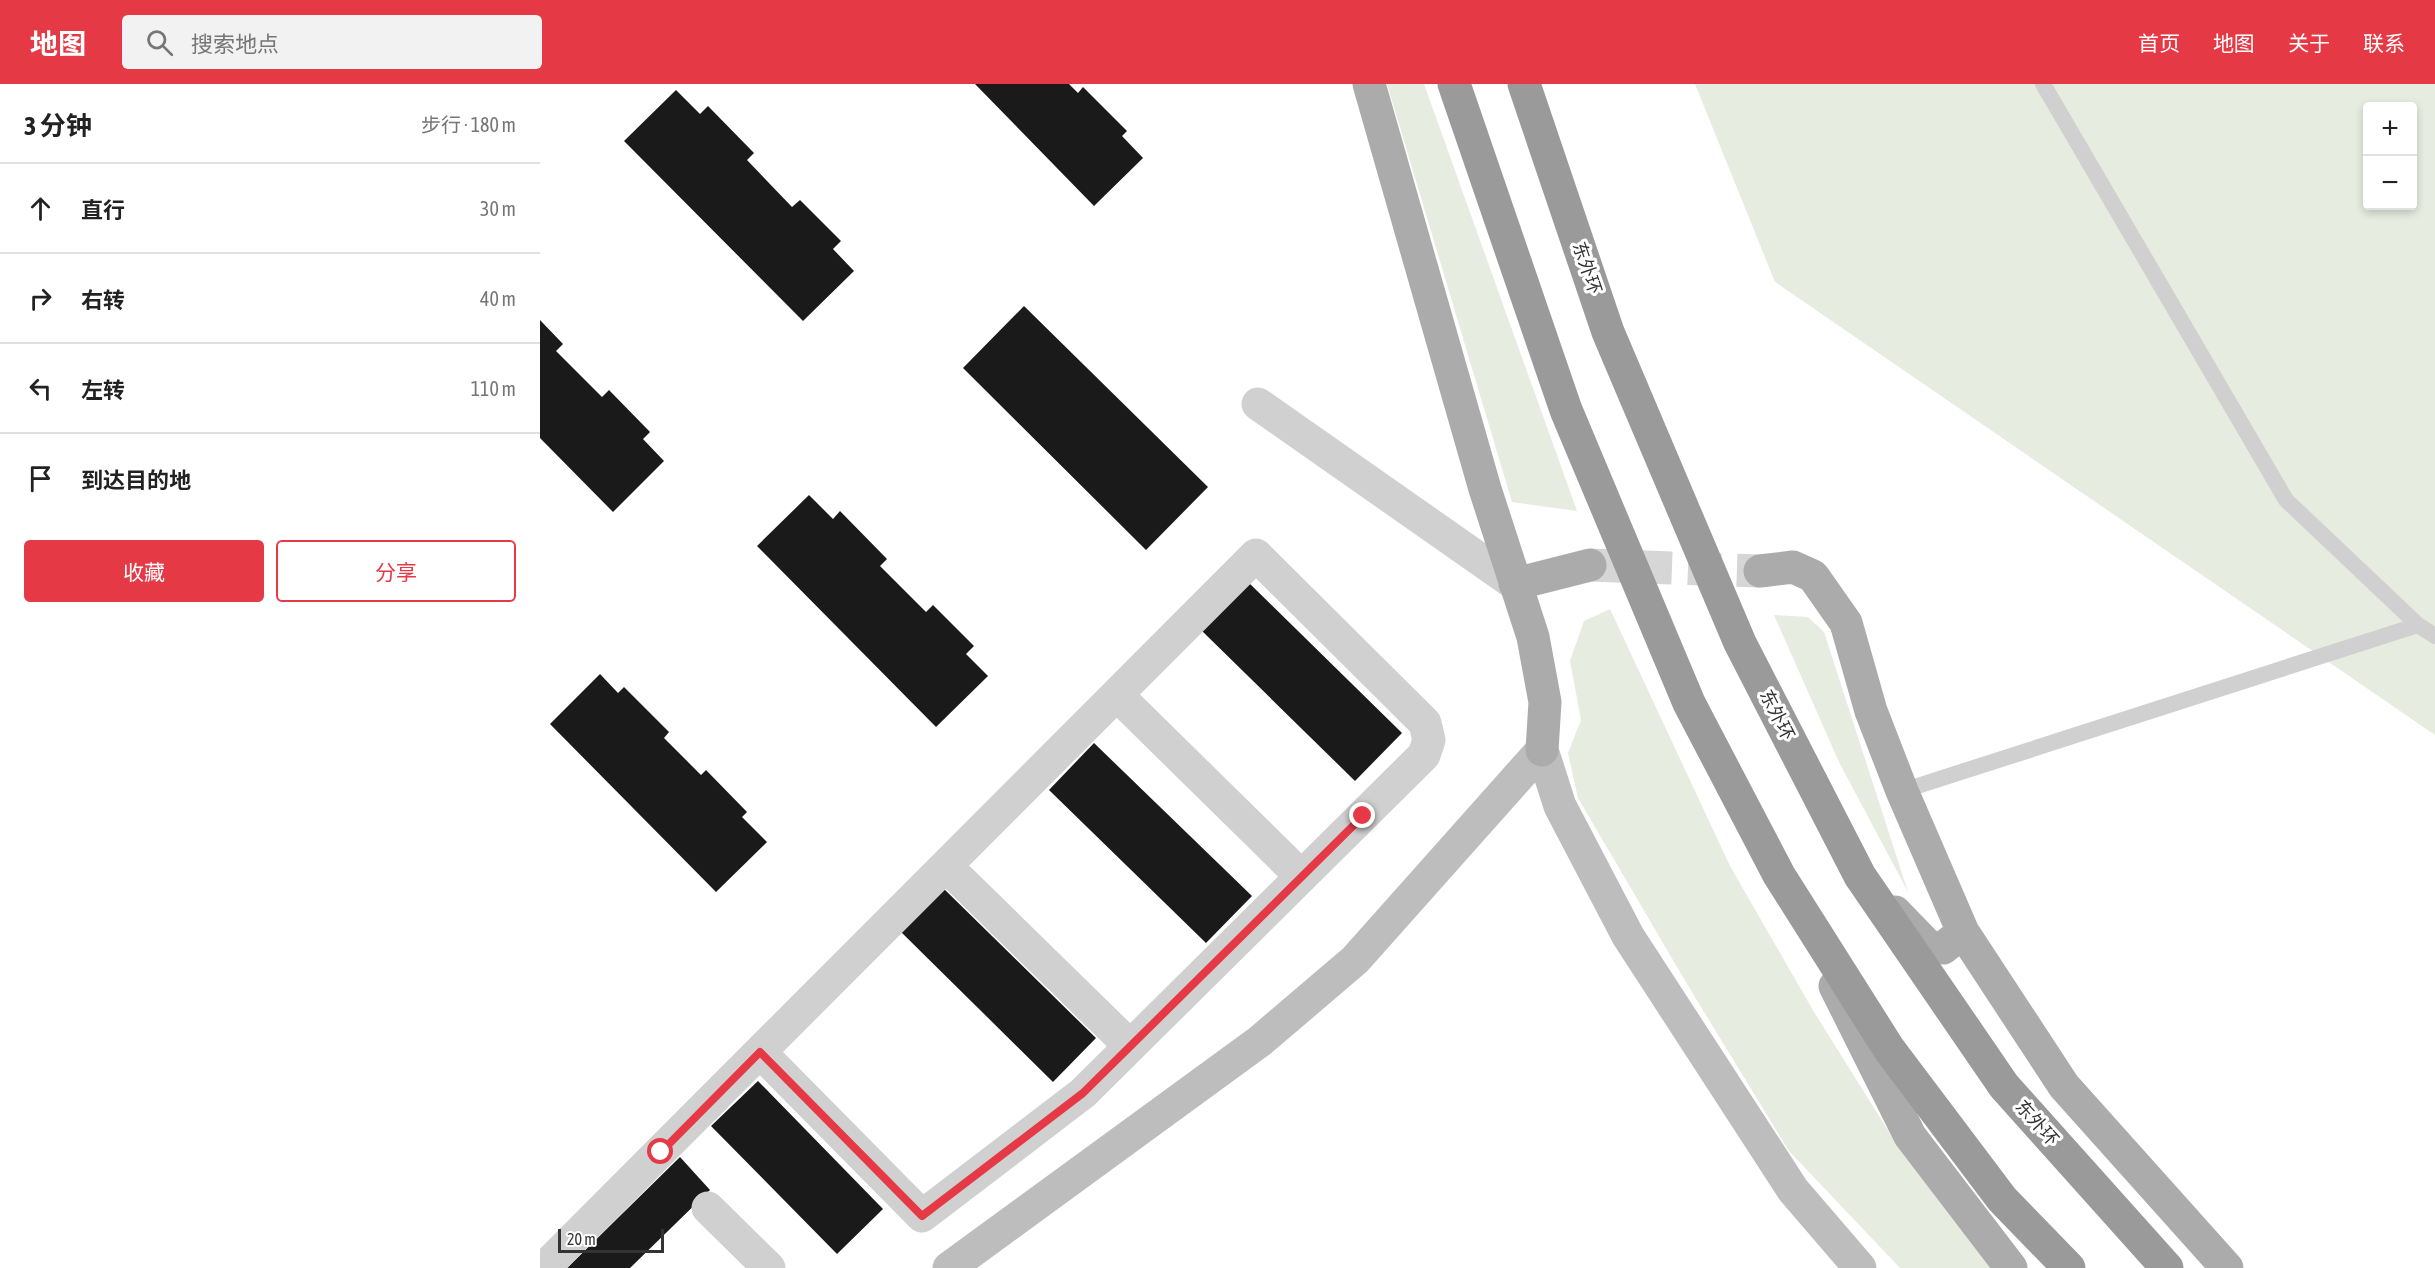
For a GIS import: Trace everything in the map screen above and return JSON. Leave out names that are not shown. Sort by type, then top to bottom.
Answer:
[{"type":"highway","points":[[1454,84],[1566,410],[1689,703],[1779,875],[1889,1049],[2002,1199],[2069,1268]]},
{"type":"highway","name":"东外环","points":[[1524,84],[1608,332],[1740,643],[1860,876],[2004,1086],[2167,1268]]},
{"type":"main road","points":[[1369,84],[1485,489],[1533,637],[1545,702],[1542,750],[1560,806],[1628,936],[1793,1190],[1860,1268]]},
{"type":"main road","points":[[1515,584],[1590,565]]},
{"type":"main road","points":[[1760,571],[1792,567],[1813,576],[1845,623],[1871,711],[1902,791],[1963,932],[2064,1086],[2206,1268]]},
{"type":"main road","points":[[949,1268],[1260,1041],[1355,960],[1542,750]]},
{"type":"main road","points":[[1779,875],[1910,1136],[2012,1268]]},
{"type":"main road","points":[[1860,876],[1929,947],[1943,948],[1963,932]]},
{"type":"main road","points":[[2064,1086],[2227,1268]]},
{"type":"street","points":[[1258,404],[1515,584]]},
{"type":"street","points":[[544,1268],[1256,555],[1425,723],[1429,740],[1424,755],[1083,1093],[922,1216],[760,1052]]},
{"type":"street","points":[[1117,695],[1301,876]]},
{"type":"street","points":[[946,866],[1130,1046]]},
{"type":"street","points":[[708,1208],[769,1268]]},
{"type":"lane","points":[[2043,84],[2286,500],[2418,625],[2435,636]]},
{"type":"lane","points":[[1902,791],[2418,625]]},
{"type":"shaded area","points":[[1387,84],[1424,84],[1577,511],[1512,502]]},
{"type":"shaded area","points":[[1695,84],[2435,84],[2435,735],[1775,282]]},
{"type":"shaded area","points":[[1610,609],[1730,866],[1814,1012],[1901,1151],[1993,1268],[1900,1268],[1789,1151],[1687,984],[1578,798],[1568,753],[1581,720],[1570,661],[1584,621]]},
{"type":"shaded area","points":[[1774,615],[1808,617],[1824,632],[1908,892],[1839,762]]},
{"type":"building","points":[[975,84],[1069,84],[1078,93],[1083,87],[1127,131],[1122,136],[1143,158],[1094,206]]},
{"type":"building","points":[[676,90],[700,114],[708,106],[754,153],[747,160],[792,207],[800,200],[841,241],[833,249],[854,271],[803,321],[624,141]]},
{"type":"building","points":[[1024,306],[1208,487],[1146,550],[963,368]]},
{"type":"building","points":[[540,320],[563,344],[556,351],[602,397],[609,390],[650,432],[643,439],[664,461],[613,512],[540,438]]},
{"type":"building","points":[[809,495],[833,519],[840,511],[887,559],[880,566],[926,612],[933,605],[974,646],[966,654],[988,676],[936,727],[757,546]]},
{"type":"building","points":[[1247,581],[1402,733],[1355,781],[1200,629]]},
{"type":"building","points":[[600,674],[618,693],[624,687],[669,732],[664,738],[701,775],[706,770],[747,812],[742,817],[767,842],[716,892],[550,724]]},
{"type":"building","points":[[1094,743],[1252,896],[1206,943],[1049,790]]},
{"type":"building","points":[[941,886],[1096,1038],[1053,1082],[899,930]]},
{"type":"building","points":[[758,1081],[883,1209],[837,1254],[711,1126]]},
{"type":"building","points":[[680,1157],[710,1190],[630,1268],[567,1268]]},
{"type":"tunnel","points":[[1590,565],[1760,571]]},
{"type":"route","points":[[661,1152],[760,1052],[922,1216],[1083,1093],[1363,816]]}]
